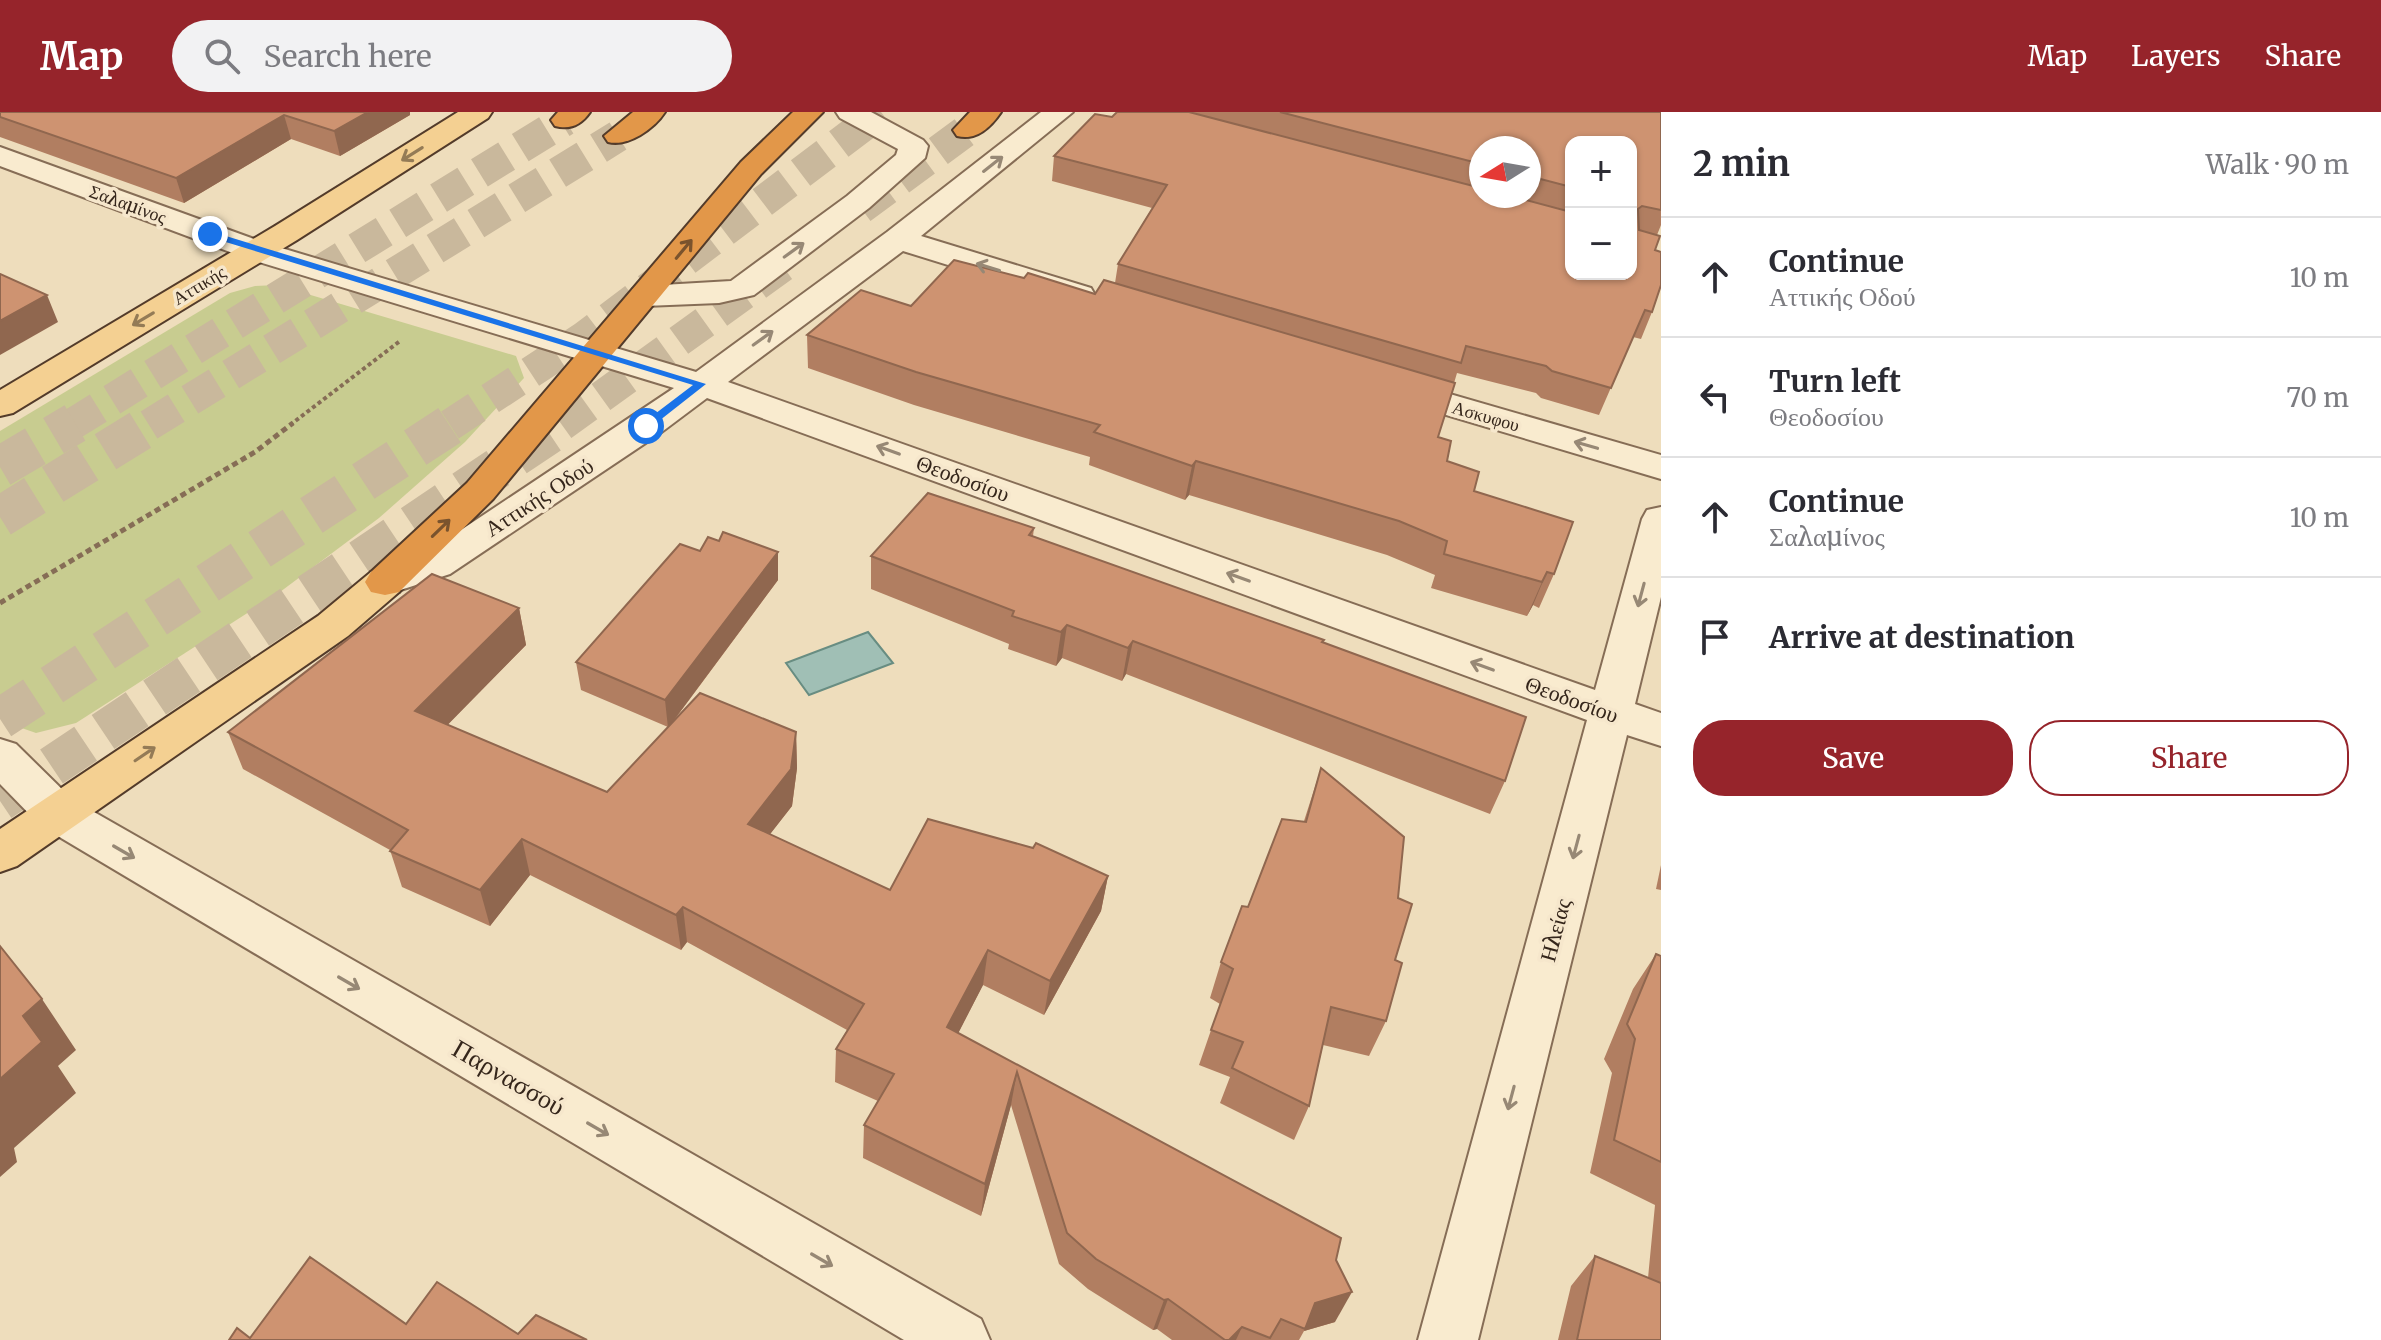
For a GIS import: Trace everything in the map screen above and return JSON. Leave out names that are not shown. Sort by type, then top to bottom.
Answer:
[{"type":"highway","points":[[618,136],[651,112]]},
{"type":"highway","points":[[385,582],[480,491],[751,168],[809,112]]},
{"type":"main road","name":"Αττικής","points":[[0,405],[257,251],[478,112]]},
{"type":"main road","name":"Αττικής Οδού","points":[[0,853],[333,626],[385,582]]},
{"type":"street","points":[[645,296],[719,293],[742,288],[858,202],[910,158],[913,146],[850,112]]},
{"type":"street","name":"Αττικής Οδού","points":[[385,582],[436,565],[646,426],[898,239],[1059,112]]},
{"type":"street","name":"Σαλαμίνος","points":[[0,156],[257,251]]},
{"type":"street","points":[[898,239],[1104,302]]},
{"type":"street","name":"Θεοδοσίου","points":[[257,251],[701,384],[1661,730]]},
{"type":"street","name":"Ασκυφου","points":[[1359,379],[1661,467]]},
{"type":"street","name":"Ηλείας","points":[[1448,1340],[1661,519]]},
{"type":"street","name":"Παρνασσού","points":[[0,756],[57,813],[960,1340]]},
{"type":"path","points":[[0,603],[255,452],[444,306]]},
{"type":"green space","points":[[277,285],[516,356],[524,378],[465,442],[379,518],[280,592],[76,723],[36,733],[13,725],[0,712],[0,431],[230,293],[255,286]]},
{"type":"water","points":[[868,632],[893,663],[809,695],[786,663]]},
{"type":"building","points":[[0,112],[368,112],[334,131],[284,115],[176,178],[0,117]]},
{"type":"building","points":[[1117,112],[1189,112],[1469,185],[1469,208],[1541,208],[1541,204],[1565,210],[1565,280],[1637,280],[1637,136],[1565,136],[1565,185],[1541,179],[1541,136],[1469,136],[1469,161],[1280,112],[1661,112],[1661,210],[1642,206],[1638,209],[1639,230],[1660,236],[1655,250],[1661,252],[1661,285],[1652,312],[1645,310],[1611,388],[1552,371],[1546,366],[1466,346],[1461,363],[1118,264],[1167,185],[1054,156],[1095,114],[1112,117]]},
{"type":"building","points":[[954,260],[1024,278],[1028,273],[1095,294],[1104,280],[1455,383],[1438,437],[1451,441],[1447,461],[1479,472],[1474,491],[1573,522],[1554,574],[1547,572],[1542,582],[1444,554],[1447,541],[1399,521],[1196,461],[1192,466],[1094,432],[1100,425],[916,372],[807,335],[861,290],[911,306]]},
{"type":"building","points":[[0,274],[47,295],[0,321]]},
{"type":"building","points":[[928,493],[1034,528],[1029,535],[1324,640],[1322,642],[1526,717],[1505,781],[1133,641],[1128,648],[1067,625],[1061,632],[1012,616],[1014,611],[871,556]]},
{"type":"building","points":[[723,532],[778,552],[665,700],[576,662],[680,544],[700,551],[708,537],[719,541]]},
{"type":"building","points":[[432,574],[519,608],[415,711],[607,792],[700,693],[796,732],[791,769],[748,824],[890,890],[928,819],[1033,848],[1036,843],[1108,876],[1050,981],[988,950],[947,1027],[1341,1238],[1336,1260],[1352,1292],[1315,1303],[1305,1329],[1281,1319],[1270,1338],[1242,1327],[1229,1340],[1225,1340],[1168,1299],[1164,1300],[1096,1259],[1067,1233],[1017,1072],[985,1184],[864,1125],[894,1074],[836,1049],[864,1004],[683,907],[676,915],[522,839],[480,890],[390,851],[408,830],[228,732]]},
{"type":"building","points":[[1321,768],[1404,837],[1398,898],[1412,904],[1395,960],[1402,963],[1386,1021],[1331,1007],[1309,1106],[1232,1068],[1243,1042],[1211,1030],[1233,969],[1221,962],[1242,906],[1248,907],[1282,819],[1306,822]]},
{"type":"building","points":[[0,946],[42,999],[23,1016],[42,1042],[0,1079]]},
{"type":"building","points":[[1656,954],[1661,956],[1661,1162],[1614,1140],[1635,1039],[1627,1024]]},
{"type":"building","points":[[1595,1256],[1661,1283],[1661,1340],[1577,1340]]},
{"type":"building","points":[[310,1257],[406,1324],[437,1282],[518,1334],[536,1315],[587,1340],[229,1340],[237,1328],[250,1338]]},
{"type":"tunnel","points":[[450,425],[583,338],[881,112]]},
{"type":"tunnel","points":[[71,425],[565,120]]},
{"type":"tunnel","points":[[861,208],[967,130]]},
{"type":"tunnel","points":[[149,425],[618,136]]},
{"type":"tunnel","points":[[562,425],[787,263]]},
{"type":"tunnel","points":[[0,467],[75,423]]},
{"type":"tunnel","points":[[0,517],[152,423]]},
{"type":"tunnel","points":[[0,719],[453,423]]},
{"type":"tunnel","points":[[0,801],[565,423]]},
{"type":"route","points":[[210,234],[257,251],[701,384],[646,426]]}]
